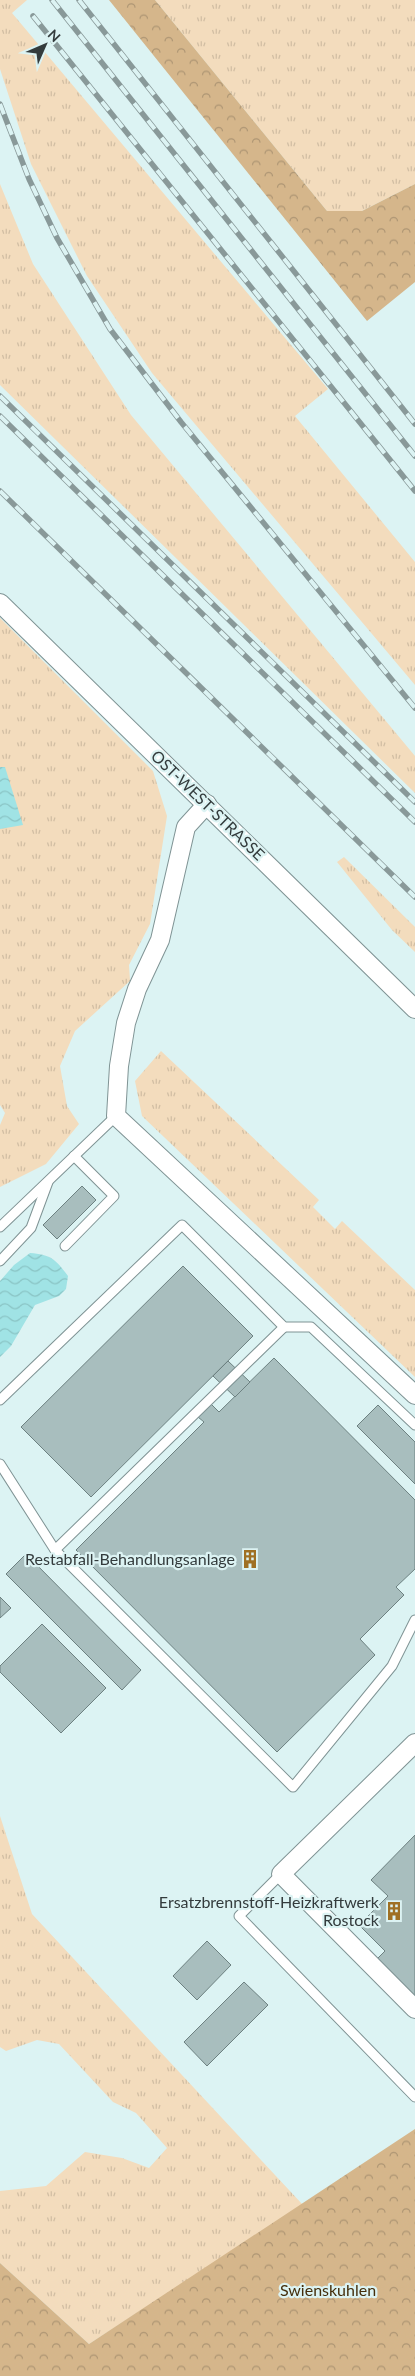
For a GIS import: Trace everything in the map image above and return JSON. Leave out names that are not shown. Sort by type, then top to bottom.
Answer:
[{"type":"street","name":"OST-WEST-STRASSE","points":[[0,603],[415,1009]]},
{"type":"street","points":[[207,804],[186,827],[160,940],[137,989],[126,1023],[118,1066],[116,1116],[415,1395]]},
{"type":"street","points":[[415,1743],[281,1874],[415,2009]]},
{"type":"lane","points":[[0,1227],[116,1116]]},
{"type":"lane","points":[[65,1246],[114,1196],[74,1156]]},
{"type":"lane","points":[[0,1261],[31,1228],[49,1180]]},
{"type":"lane","points":[[0,1400],[182,1225],[284,1327]]},
{"type":"lane","points":[[55,1550],[284,1327],[311,1327],[415,1425]]},
{"type":"lane","points":[[0,1464],[55,1550],[293,1787],[392,1666],[415,1620]]},
{"type":"lane","points":[[281,1874],[239,1916],[415,2097]]},
{"type":"green space","points":[[0,0],[27,0],[12,13],[328,389],[295,416],[415,562],[415,685],[152,373],[87,276],[31,164],[0,69]]},
{"type":"green space","points":[[109,0],[155,0],[327,211],[362,211],[415,184],[415,282],[367,321]]},
{"type":"green space","points":[[155,0],[415,0],[415,184],[362,211],[327,211]]},
{"type":"green space","points":[[0,184],[33,264],[131,415],[415,756],[415,793],[0,385]]},
{"type":"green space","points":[[0,618],[153,771],[167,816],[150,924],[129,965],[130,981],[75,1031],[60,1066],[67,1106],[79,1124],[46,1164],[0,1187],[0,1125],[5,1113],[0,1105]]},
{"type":"green space","points":[[344,857],[415,927],[415,952],[392,930],[337,862]]},
{"type":"green space","points":[[161,1051],[319,1200],[313,1207],[335,1229],[342,1221],[415,1290],[415,1377],[142,1116],[135,1081]]},
{"type":"green space","points":[[0,1816],[32,1914],[303,2205],[89,2344],[0,2263],[0,2191],[46,2186],[85,2152],[122,2158],[149,2168],[167,2148],[136,2113],[113,2102],[59,2044],[37,2040],[6,2051],[0,2047]]},
{"type":"green space","name":"Swienskuhlen","points":[[415,2129],[415,2376],[0,2376],[0,2263],[89,2344]]},
{"type":"water","points":[[0,767],[5,767],[23,825],[0,829]]},
{"type":"water","points":[[30,1253],[43,1255],[56,1262],[68,1276],[66,1289],[59,1296],[35,1305],[11,1346],[0,1357],[0,1281],[14,1265]]},
{"type":"building","points":[[82,1186],[96,1200],[57,1239],[43,1225]]},
{"type":"building","points":[[183,1266],[253,1336],[91,1497],[21,1427]]},
{"type":"building","name":"Restabfall-Behandlungsanlage","points":[[274,1358],[415,1500],[415,1569],[396,1587],[404,1595],[360,1639],[375,1655],[277,1752],[76,1550],[204,1422],[198,1417],[211,1404],[219,1412]]},
{"type":"building","points":[[228,1361],[250,1382],[235,1397],[213,1376]]},
{"type":"building","points":[[378,1405],[415,1442],[415,1484],[357,1426]]},
{"type":"building","points":[[26,1554],[141,1670],[122,1690],[6,1574]]},
{"type":"building","points":[[0,1597],[11,1608],[0,1618]]},
{"type":"building","points":[[42,1624],[106,1688],[61,1733],[0,1672],[0,1666]]},
{"type":"building","name":"Ersatzbrennstoff-Heizkraftwerk Rostock","points":[[415,1835],[415,1998],[376,1960],[385,1951],[359,1925],[388,1896],[371,1880]]},
{"type":"building","points":[[207,1941],[231,1965],[197,2000],[173,1976]]},
{"type":"building","points":[[244,1982],[268,2005],[207,2066],[184,2042]]},
{"type":"railway","points":[[52,0],[415,456]]},
{"type":"railway","points":[[79,0],[415,424]]},
{"type":"railway","points":[[33,16],[415,491]]},
{"type":"railway","points":[[0,104],[29,179],[57,238],[110,329],[181,422],[415,708]]},
{"type":"railway","points":[[0,396],[415,802]]},
{"type":"railway","points":[[0,416],[415,822]]},
{"type":"railway","points":[[0,491],[415,897]]},
{"type":"place","name":"Restabfall-Behandlungsanlage","points":[[250,1559]]},
{"type":"place","name":"Ersatzbrennstoff-Heizkraftwerk Rostock","points":[[394,1911]]}]
